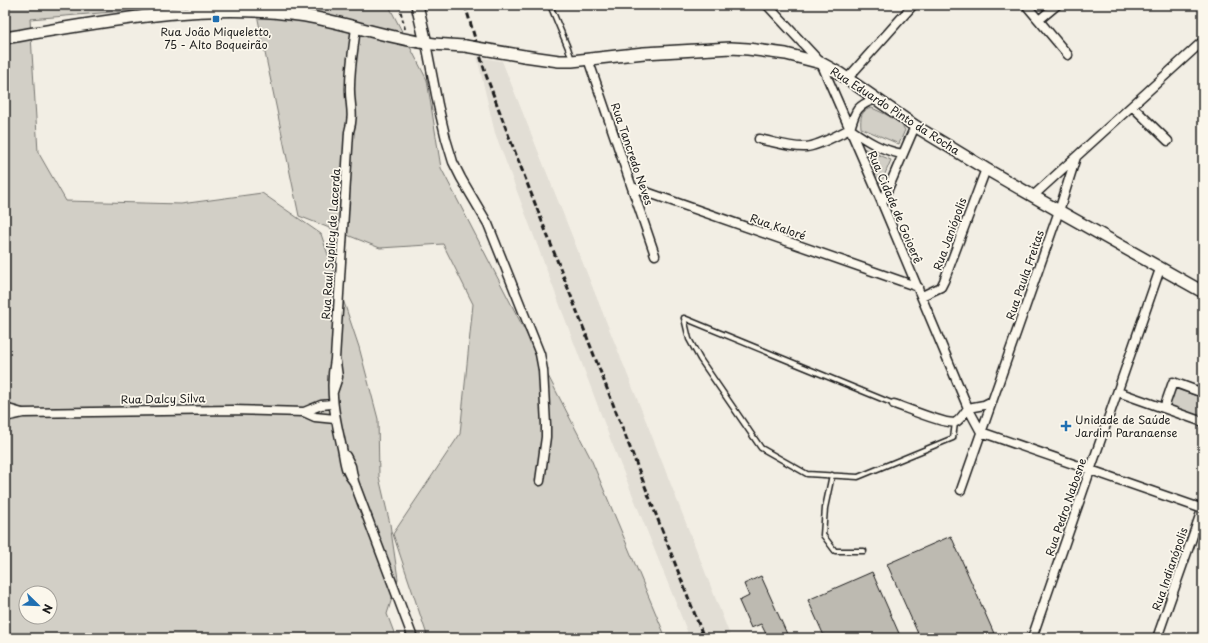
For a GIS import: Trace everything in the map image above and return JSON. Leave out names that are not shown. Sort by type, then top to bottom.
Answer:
[{"type":"main road","points":[[417,5],[426,43]]},
{"type":"main road","name":"Rua Eduardo Pinto da Rocha","points":[[5,38],[128,18],[219,10],[299,15],[426,43],[465,46],[553,60],[572,61],[644,53],[731,48],[767,51],[804,58],[821,63],[916,126],[986,169],[1203,292]]},
{"type":"street","points":[[847,79],[913,5]]},
{"type":"street","points":[[1026,5],[1068,55]]},
{"type":"street","points":[[1039,20],[1057,5]]},
{"type":"street","name":"Rua Cidade de Goioerê","points":[[770,6],[821,63],[922,296],[968,408],[981,432]]},
{"type":"street","name":"Rua Raul Suplicy de Lacerda","points":[[356,27],[353,61],[356,82],[347,120],[349,132],[335,359],[338,377],[333,392],[332,404],[342,450],[350,466],[354,482],[413,638]]},
{"type":"street","points":[[1032,196],[1203,41]]},
{"type":"street","points":[[426,43],[438,105],[453,162],[488,224],[540,354],[543,370],[546,425],[546,437],[540,481]]},
{"type":"street","name":"Rua Tancredo Neves","points":[[588,59],[655,255]]},
{"type":"street","points":[[759,139],[798,147],[815,145],[850,129],[854,115],[859,107],[866,102],[876,99]]},
{"type":"street","points":[[1132,106],[1168,141]]},
{"type":"street","points":[[882,203],[916,126]]},
{"type":"street","points":[[850,129],[876,146],[903,154]]},
{"type":"street","name":"Rua Paula Freitas","points":[[961,490],[1059,211],[1076,157]]},
{"type":"street","name":"Rua Janiópolis","points":[[922,296],[941,287],[986,169]]},
{"type":"street","name":"Rua Kaloré","points":[[632,187],[918,287]]},
{"type":"street","name":"Rua Pedro Nabosne","points":[[1032,638],[1160,269]]},
{"type":"street","points":[[1164,408],[1173,382],[1203,393]]},
{"type":"street","points":[[1118,392],[1203,422]]},
{"type":"street","points":[[894,404],[948,423],[955,423],[960,420],[968,408],[984,405],[992,401]]},
{"type":"street","name":"Rua Dalcy Silva","points":[[304,412],[321,405],[332,404]]},
{"type":"street","name":"Rua Dalcy Silva","points":[[5,408],[23,414]]},
{"type":"street","name":"Rua Dalcy Silva","points":[[5,417],[23,414],[191,409],[304,412],[315,417],[335,419]]},
{"type":"street","points":[[981,432],[1203,508]]},
{"type":"street","name":"Rua Indianópolis","points":[[1157,638],[1203,508]]},
{"type":"lane","points":[[550,5],[572,61]]},
{"type":"lane","points":[[894,404],[684,318],[690,339],[700,359],[761,448],[807,474],[858,477],[953,438],[955,423]]},
{"type":"lane","points":[[832,475],[825,508],[823,535],[835,551],[864,550]]},
{"type":"path","points":[[399,5],[406,33]]},
{"type":"shaded area","points":[[5,5],[194,5],[30,19],[38,152],[66,201],[181,204],[262,193],[321,234],[359,347],[378,419],[379,477],[390,524],[398,579],[387,614],[396,638],[5,638]]},
{"type":"shaded area","points":[[255,5],[390,5],[391,10],[427,80],[441,168],[591,459],[666,638],[428,638],[393,534],[460,434],[473,304],[443,244],[380,248],[299,216]]},
{"type":"shaded area","points":[[477,57],[502,61],[731,638],[688,638],[687,631],[611,441],[495,133]]},
{"type":"shaded area","points":[[872,108],[898,120],[905,130],[899,144],[861,128],[863,112]]},
{"type":"shaded area","points":[[861,147],[891,160],[881,183],[877,183],[869,159]]},
{"type":"shaded area","points":[[1173,388],[1203,398],[1203,417],[1167,405]]},
{"type":"building","points":[[951,536],[996,638],[920,638],[887,564]]},
{"type":"building","points":[[872,572],[901,638],[825,638],[808,600]]},
{"type":"building","points":[[761,576],[787,634],[779,638],[768,638],[761,624],[751,628],[739,601],[749,596],[744,584]]},
{"type":"railway","points":[[465,5],[486,75],[508,134],[704,638]]},
{"type":"place","name":"Rua João Miqueletto, 75 - Alto Boqueirão","points":[[216,19]]},
{"type":"place","name":"Unidade de Saúde Jardim Paranaense","points":[[1066,426]]}]
